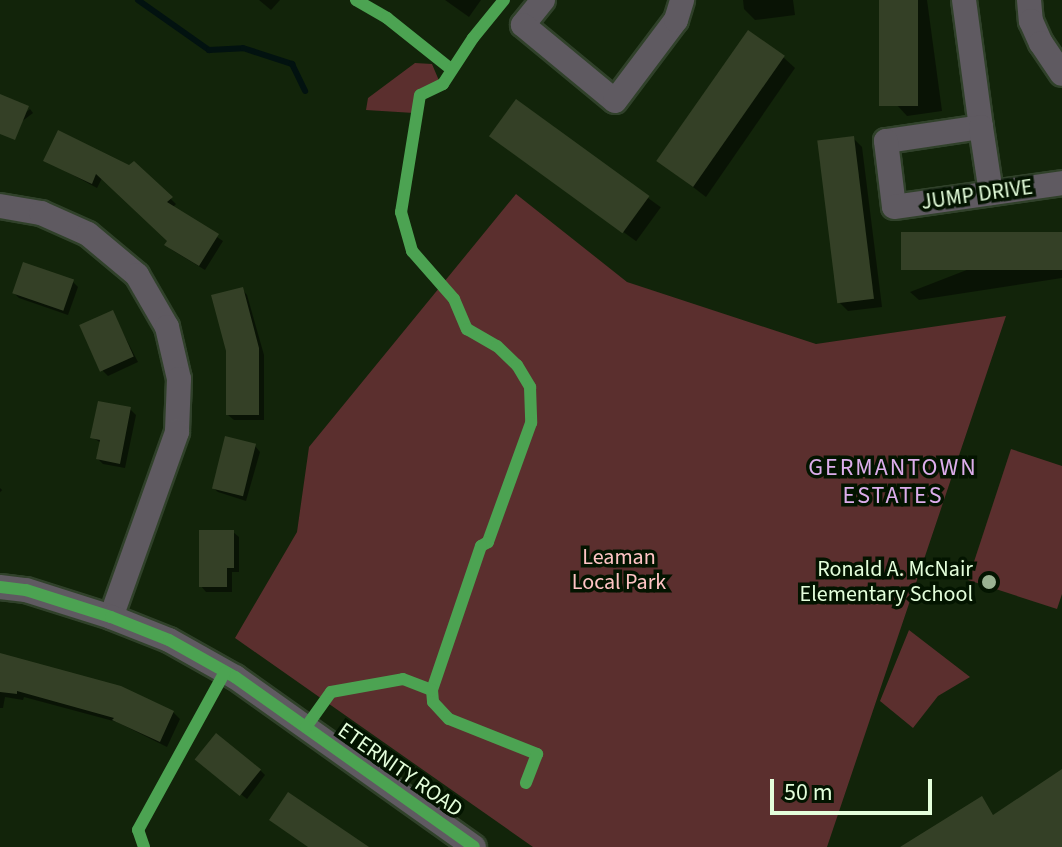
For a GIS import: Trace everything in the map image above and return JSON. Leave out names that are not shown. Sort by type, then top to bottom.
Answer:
[{"type":"street","points":[[543,0],[523,25],[615,101],[676,20],[682,0]]},
{"type":"street","points":[[964,0],[991,193]]},
{"type":"street","points":[[1029,0],[1031,21],[1041,43],[1062,74]]},
{"type":"street","name":"JUMP DRIVE","points":[[981,127],[886,141],[894,207],[1062,183]]},
{"type":"street","points":[[0,206],[41,213],[88,234],[137,275],[167,327],[179,379],[177,432],[111,617]]},
{"type":"street","name":"ETERNITY ROAD","points":[[0,587],[26,590],[111,617],[169,640],[235,677],[474,847]]},
{"type":"green space","points":[[415,63],[432,64],[440,83],[418,93],[414,113],[366,110],[368,98]]},
{"type":"green space","name":"Leaman Local Park","points":[[516,194],[627,282],[816,344],[1006,316],[827,847],[533,847],[235,638],[297,532],[309,447]]},
{"type":"green space","points":[[1011,449],[1062,466],[1062,594],[1057,609],[968,580]]},
{"type":"green space","points":[[909,630],[970,677],[938,696],[913,728],[880,701]]},
{"type":"building","points":[[879,0],[918,0],[918,106],[879,106]]},
{"type":"building","points":[[748,30],[785,56],[693,187],[656,161]]},
{"type":"building","points":[[0,94],[29,106],[15,140],[0,134]]},
{"type":"building","points":[[516,99],[649,196],[622,233],[489,136]]},
{"type":"building","points":[[58,130],[129,165],[134,161],[173,197],[167,202],[219,234],[199,266],[164,245],[167,241],[96,174],[92,184],[43,161]]},
{"type":"building","points":[[854,136],[874,299],[837,303],[817,141]]},
{"type":"building","points":[[901,232],[1062,232],[1062,270],[901,270]]},
{"type":"building","points":[[23,262],[74,280],[63,311],[12,293]]},
{"type":"building","points":[[243,287],[259,348],[259,415],[226,415],[226,351],[211,295]]},
{"type":"building","points":[[113,310],[134,357],[100,372],[79,325]]},
{"type":"building","points":[[98,401],[131,407],[120,464],[96,459],[100,440],[90,438]]},
{"type":"building","points":[[225,436],[256,444],[243,496],[212,488]]},
{"type":"building","points":[[199,530],[234,530],[234,568],[227,568],[227,587],[199,587]]},
{"type":"building","points":[[0,653],[121,686],[174,711],[160,742],[112,720],[114,718],[17,691],[17,694],[0,692]]},
{"type":"building","points":[[216,733],[261,770],[240,796],[195,759]]},
{"type":"building","points":[[1062,769],[1062,847],[900,847],[982,796],[993,815]]},
{"type":"building","points":[[288,792],[369,847],[308,847],[269,820]]},
{"type":"waterway","points":[[138,0],[209,50],[243,48],[292,64],[305,91]]},
{"type":"cycle path","points":[[356,0],[387,18],[451,69]]},
{"type":"cycle path","points":[[504,0],[473,38],[443,84],[420,95],[401,212],[412,251],[454,299],[467,329],[497,346],[517,365],[530,387],[531,423],[488,542],[481,546],[432,690],[433,702],[449,719],[537,754],[526,783]]},
{"type":"cycle path","points":[[0,587],[26,590],[111,617],[169,640],[235,677],[474,847]]},
{"type":"cycle path","points":[[144,847],[138,830],[225,672]]},
{"type":"cycle path","points":[[306,727],[331,692],[403,679],[432,690]]},
{"type":"place","name":"Ronald A. McNair Elementary School","points":[[989,582]]},
{"type":"district","name":"GERMANTOWN ESTATES","points":[[893,482]]}]
